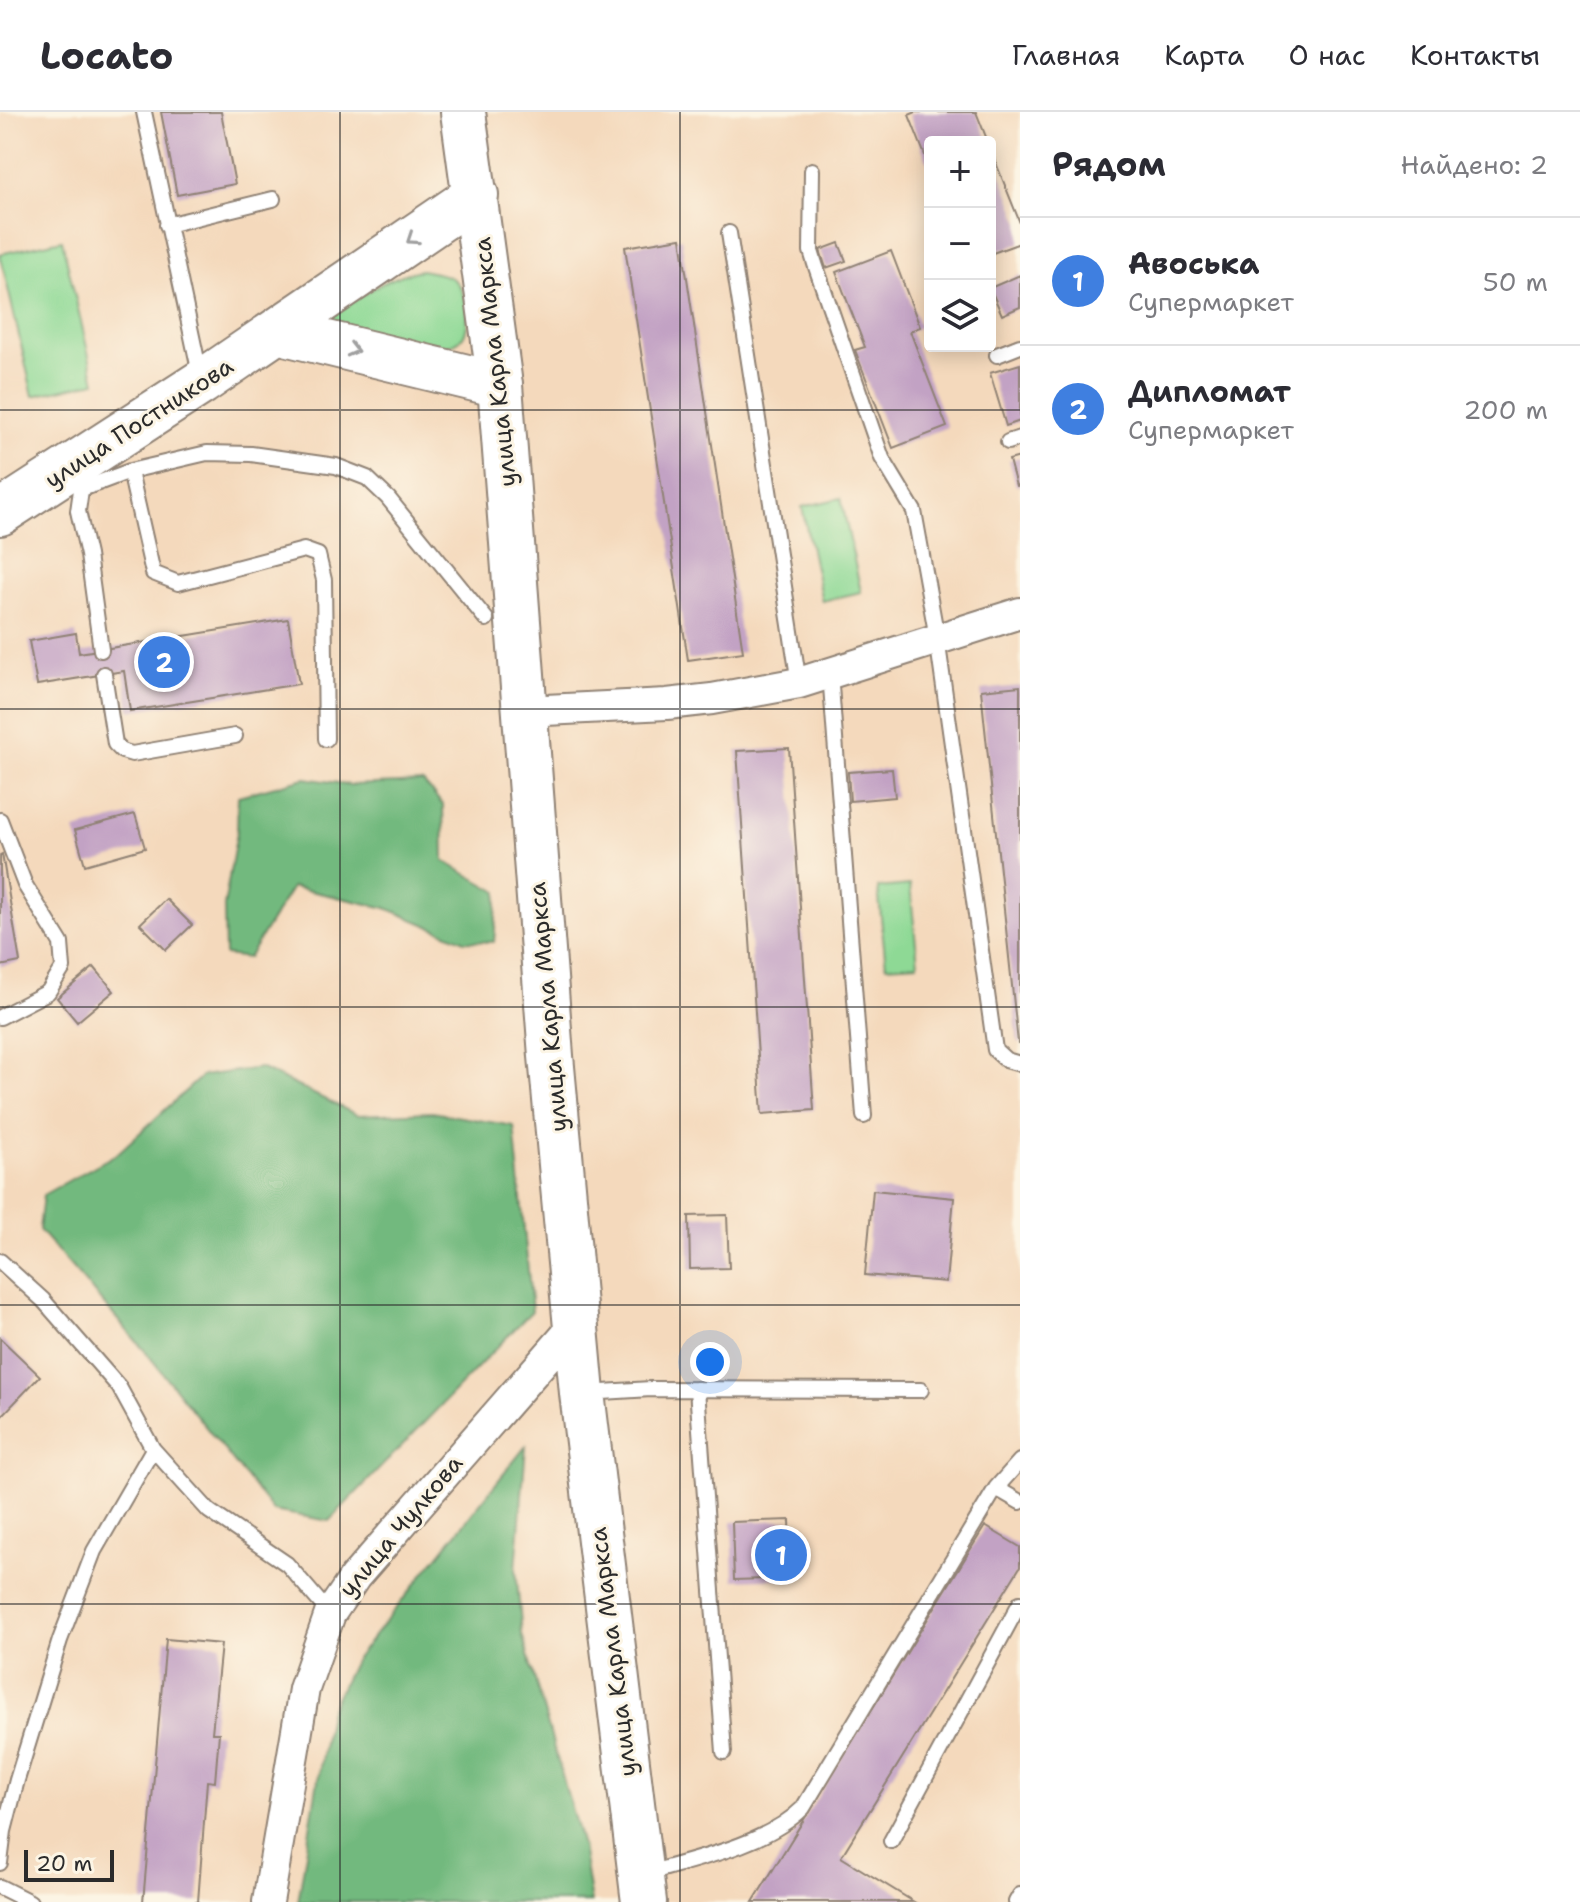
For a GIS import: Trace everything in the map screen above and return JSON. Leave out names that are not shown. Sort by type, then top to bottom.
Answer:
[{"type":"main road","name":"улица Карла Маркса","points":[[463,112],[500,385],[551,1056],[575,1325],[642,1889]]},
{"type":"main road","name":"улица Постникова","points":[[0,513],[81,476],[202,382],[476,195]]},
{"type":"main road","points":[[277,331],[500,385]]},
{"type":"street","points":[[525,711],[697,701],[799,683],[1020,613]]},
{"type":"street","name":"улица Чулкова","points":[[268,1902],[304,1689],[330,1614],[382,1545],[575,1325]]},
{"type":"lane","points":[[144,112],[202,382]]},
{"type":"lane","points":[[812,170],[811,251],[882,458],[914,511],[937,638],[995,1050],[1006,1060],[1020,1064]]},
{"type":"lane","points":[[167,225],[273,199]]},
{"type":"lane","points":[[729,233],[799,683]]},
{"type":"lane","points":[[997,355],[1020,346]]},
{"type":"lane","points":[[101,650],[88,555],[78,511],[81,476],[130,471],[207,453],[251,454],[336,466],[367,478],[388,498],[486,619]]},
{"type":"lane","points":[[130,471],[153,573],[178,583],[304,550],[318,555],[324,580],[326,739]]},
{"type":"lane","points":[[830,673],[864,1116]]},
{"type":"lane","points":[[104,674],[115,744],[122,751],[132,754],[235,736]]},
{"type":"lane","points":[[0,820],[25,885],[61,943],[63,968],[48,992],[0,1017]]},
{"type":"lane","points":[[0,1261],[43,1300],[119,1387],[153,1449],[209,1511],[287,1564],[330,1614]]},
{"type":"lane","points":[[582,1393],[697,1389],[921,1390]]},
{"type":"lane","points":[[697,1389],[724,1752]]},
{"type":"lane","points":[[0,1863],[6,1799],[60,1640],[94,1551],[153,1449]]},
{"type":"lane","points":[[642,1889],[783,1826],[803,1808],[996,1488],[1020,1461]]},
{"type":"lane","points":[[996,1488],[1020,1502]]},
{"type":"lane","points":[[891,1841],[1020,1603]]},
{"type":"lane","points":[[0,1887],[30,1902]]},
{"type":"lane","points":[[1016,1902],[1020,1895]]},
{"type":"green space","points":[[62,240],[95,382],[33,396],[0,254]]},
{"type":"green space","points":[[421,270],[448,276],[461,289],[468,317],[464,334],[457,342],[430,346],[326,320],[383,283]]},
{"type":"green space","points":[[841,498],[861,592],[822,601],[802,507]]},
{"type":"green space","points":[[305,778],[351,785],[423,782],[443,805],[444,861],[498,892],[494,942],[465,941],[386,908],[292,887],[248,958],[225,955],[224,906],[237,832],[238,796]]},
{"type":"green space","points":[[910,885],[918,964],[886,966],[878,888]]},
{"type":"green space","points":[[260,1068],[357,1115],[432,1112],[514,1126],[532,1311],[329,1521],[273,1511],[145,1351],[39,1230],[43,1195],[118,1153],[202,1076]]},
{"type":"green space","points":[[526,1446],[516,1569],[522,1634],[582,1846],[591,1902],[298,1902],[329,1712],[354,1661]]},
{"type":"building","points":[[161,112],[221,112],[235,184],[177,195]]},
{"type":"building","points":[[916,112],[976,112],[986,136],[924,136],[924,153],[909,115]]},
{"type":"building","points":[[996,163],[1020,223],[1020,243],[996,252]]},
{"type":"building","points":[[681,238],[743,652],[688,660],[625,247]]},
{"type":"building","points":[[839,243],[846,261],[826,268],[820,250]]},
{"type":"building","points":[[891,251],[920,327],[910,331],[947,427],[893,448],[855,350],[865,347],[836,272]]},
{"type":"building","points":[[1020,275],[1020,307],[1002,315],[996,302],[996,285]]},
{"type":"building","points":[[1020,364],[1020,421],[1006,426],[990,373]]},
{"type":"building","points":[[1020,457],[1020,485],[1016,486],[1009,460]]},
{"type":"building","points":[[288,619],[299,684],[130,711],[124,671],[37,685],[29,641],[76,633],[79,653]]},
{"type":"building","points":[[1020,686],[1020,1043],[1018,1043],[981,690]]},
{"type":"building","points":[[789,748],[814,1110],[762,1114],[737,751]]},
{"type":"building","points":[[892,769],[895,797],[850,801],[848,772]]},
{"type":"building","points":[[135,814],[145,848],[85,865],[75,830]]},
{"type":"building","points":[[0,855],[20,962],[0,966]]},
{"type":"building","points":[[166,899],[192,925],[166,950],[140,924]]},
{"type":"building","points":[[94,967],[114,991],[77,1022],[57,998]]},
{"type":"building","points":[[873,1190],[954,1198],[946,1282],[865,1275]]},
{"type":"building","points":[[727,1215],[729,1268],[690,1269],[689,1216]]},
{"type":"building","points":[[0,1338],[40,1376],[0,1418]]},
{"type":"building","points":[[790,1520],[792,1578],[734,1580],[732,1522]]},
{"type":"building","points":[[985,1526],[1020,1547],[1020,1567],[841,1857],[914,1902],[753,1902]]},
{"type":"building","points":[[166,1639],[221,1644],[212,1733],[219,1733],[215,1782],[207,1781],[198,1902],[143,1902]]},
{"type":"place","name":"Дипломат","points":[[164,662]]},
{"type":"place","name":"Авоська","points":[[781,1555]]}]
